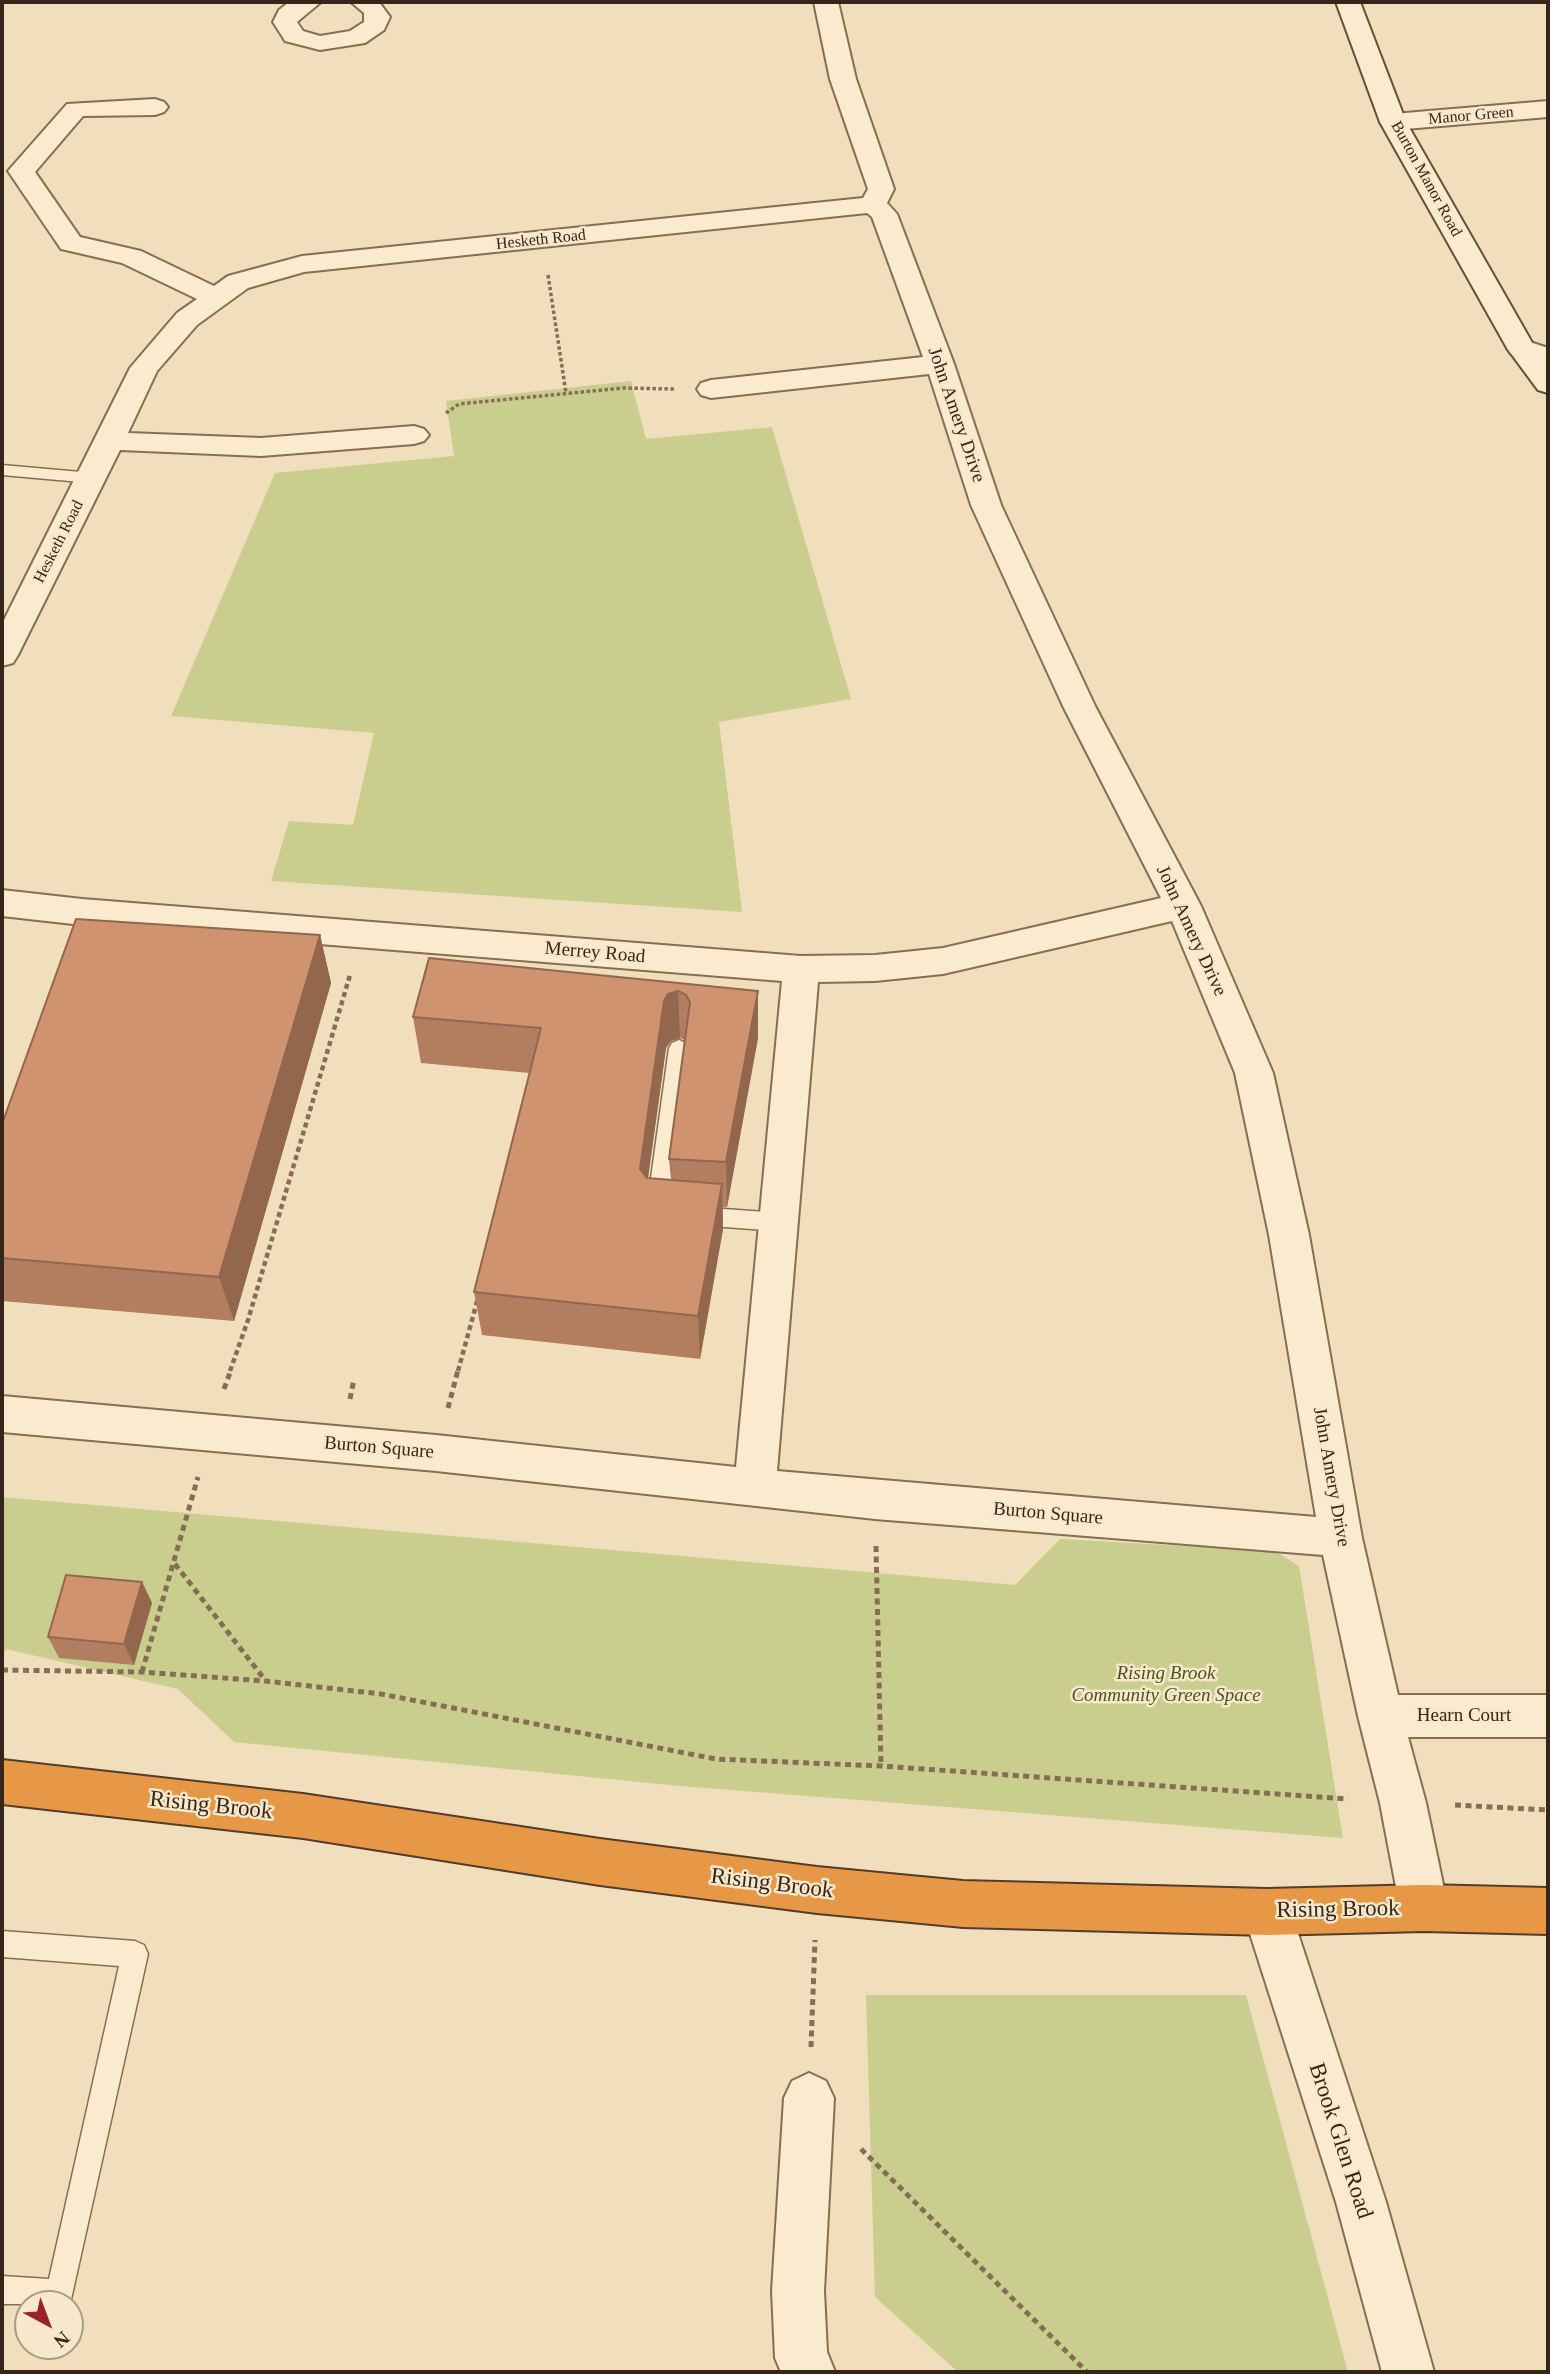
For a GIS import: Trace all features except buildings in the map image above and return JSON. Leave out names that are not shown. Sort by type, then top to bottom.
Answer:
[{"type":"highway","name":"Rising Brook","points":[[2,1782],[303,1816],[600,1862],[817,1890],[963,1904],[1267,1912],[1424,1908],[1548,1910]]},
{"type":"street","points":[[309,2],[297,7],[285,22],[294,36],[320,43],[346,41],[368,32],[378,17],[374,9],[363,2]]},
{"type":"street","points":[[826,2],[843,79],[881,189],[873,204]]},
{"type":"street","name":"Burton Manor Road","points":[[1348,2],[1393,122],[1521,348],[1548,384]]},
{"type":"street","points":[[155,107],[76,109],[21,171],[71,243],[131,257],[215,297]]},
{"type":"street","name":"Manor Green","points":[[1393,122],[1548,109]]},
{"type":"street","name":"Hesketh Road","points":[[2,655],[92,478],[144,368],[187,319],[238,282],[302,264],[849,209],[873,204]]},
{"type":"street","name":"John Amery Drive","points":[[873,204],[884,214],[940,364],[986,505],[1079,706],[1182,905],[1254,1073],[1289,1235],[1340,1538],[1380,1716],[1403,1802],[1424,1908]]},
{"type":"street","points":[[1521,348],[1548,358]]},
{"type":"street","points":[[711,389],[940,364]]},
{"type":"street","points":[[110,441],[261,447],[414,435]]},
{"type":"street","name":"Merrey Road","points":[[2,903],[77,925],[362,934],[801,969],[875,968],[943,961],[1182,905]]},
{"type":"street","points":[[755,1488],[801,969]]},
{"type":"street","name":"Burton Square","points":[[2,1414],[436,1453],[875,1500],[1340,1538]]},
{"type":"street","name":"Hearn Court","points":[[1380,1716],[1548,1716]]},
{"type":"street","name":"Brook Glen Road","points":[[1267,1912],[1360,2202],[1408,2372]]},
{"type":"street","points":[[809,2098],[798,2291],[802,2358],[809,2372]]},
{"type":"lane","points":[[2,470],[92,478]]},
{"type":"lane","points":[[679,1048],[657,1214],[779,1222]]},
{"type":"lane","points":[[2,1944],[135,1954],[60,2294],[2,2290]]},
{"type":"path","points":[[543,240],[566,393]]},
{"type":"path","points":[[414,435],[459,404],[623,388],[711,389]]},
{"type":"path","points":[[142,1672],[175,1564],[209,1433],[248,1320],[362,934]]},
{"type":"path","points":[[436,1453],[479,1294]]},
{"type":"path","points":[[875,1500],[881,1766]]},
{"type":"path","points":[[175,1564],[265,1681]]},
{"type":"path","points":[[2,1670],[142,1672],[265,1681],[381,1694],[716,1759],[881,1766],[1548,1810]]},
{"type":"path","points":[[817,1890],[809,2098],[1087,2372]]},
{"type":"green space","points":[[631,381],[646,439],[772,427],[851,699],[719,722],[742,912],[271,881],[289,821],[353,825],[374,733],[171,716],[275,473],[454,456],[446,401]]},
{"type":"green space","name":"Rising Brook Community Green Space","points":[[2,1497],[1015,1585],[1060,1539],[1275,1551],[1299,1566],[1343,1838],[680,1786],[234,1742],[178,1689],[6,1649],[2,1657]]},
{"type":"green space","points":[[866,1995],[1246,1995],[1348,2372],[958,2372],[875,2297]]}]
